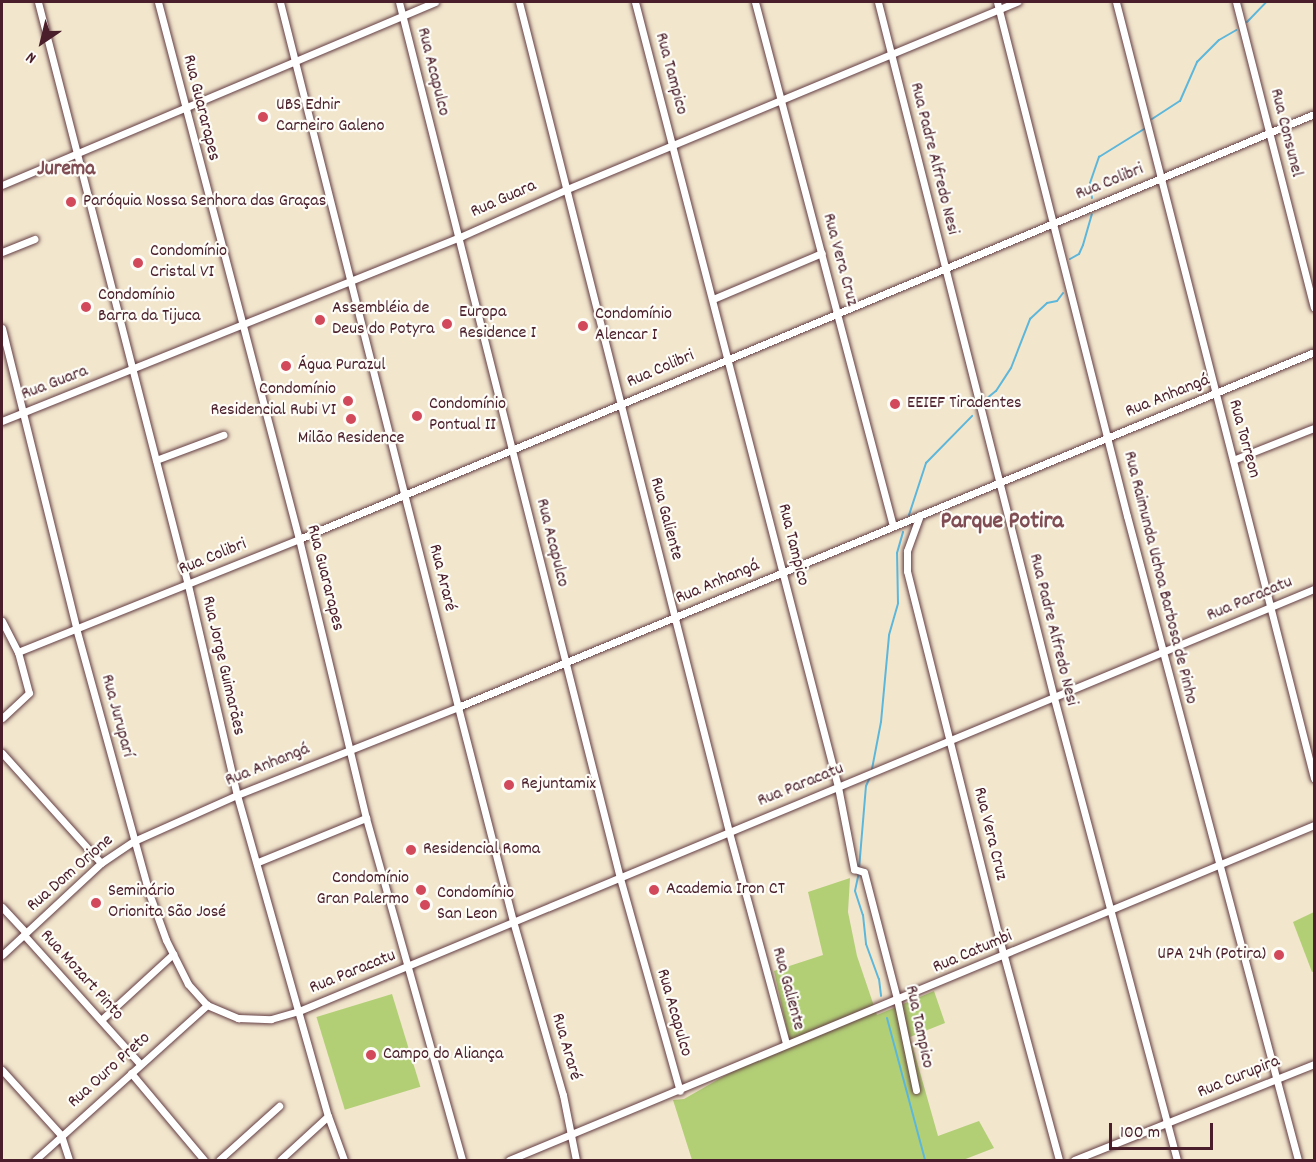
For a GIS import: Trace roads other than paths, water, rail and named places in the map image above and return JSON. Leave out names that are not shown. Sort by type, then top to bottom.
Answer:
[{"type":"street","name":"Rua Jorge Guimarães","points":[[38,2],[188,585],[237,795],[258,862],[328,1116],[344,1161]]},
{"type":"street","name":"Rua Guararapes","points":[[158,2],[299,539],[366,818],[462,1161]]},
{"type":"street","name":"Rua Araré","points":[[280,2],[513,921],[562,1095],[576,1161]]},
{"type":"street","name":"Rua Acapulco","points":[[399,2],[460,237],[564,663],[620,878],[680,1091]]},
{"type":"street","points":[[2,185],[435,2]]},
{"type":"street","name":"Rua Galiente","points":[[519,2],[619,405],[786,1043]]},
{"type":"street","name":"Rua Tampico","points":[[635,2],[838,788],[854,869],[864,872],[897,999],[916,1090]]},
{"type":"street","name":"Rua Vera Cruz","points":[[755,2],[893,526]]},
{"type":"street","name":"Rua Padre Alfredo Nesi","points":[[878,2],[998,482],[1109,912],[1177,1161]]},
{"type":"street","name":"Rua Guara","points":[[2,421],[242,327],[460,237],[565,189],[998,5],[1017,2]]},
{"type":"street","name":"Rua Torreon","points":[[1116,2],[1314,778]]},
{"type":"street","name":"Rua Consunel","points":[[1236,2],[1314,308]]},
{"type":"street","name":"Rua Raimunda Uchoa Barbosa de Pinho","points":[[998,5],[1163,653],[1298,1161]]},
{"type":"street","name":"Rua Colibri","points":[[18,652],[299,539],[1314,114]]},
{"type":"street","points":[[2,252],[35,239]]},
{"type":"street","points":[[713,299],[822,253]]},
{"type":"street","name":"Rua Juruparí","points":[[2,328],[76,628],[134,841],[149,893],[173,954],[188,984],[207,1005],[227,1015],[271,1019],[299,1011]]},
{"type":"street","name":"Rua Anhangá","points":[[134,841],[350,748],[458,707],[1314,352]]},
{"type":"street","points":[[1233,459],[1314,428]]},
{"type":"street","points":[[156,460],[223,435]]},
{"type":"street","name":"Rua Vera Cruz","points":[[921,515],[907,550],[908,571],[1004,956],[1059,1161]]},
{"type":"street","name":"Rua Paracatu","points":[[299,1011],[951,742],[1314,589]]},
{"type":"street","points":[[2,621],[18,652],[29,693],[2,718]]},
{"type":"street","points":[[2,753],[101,863]]},
{"type":"street","points":[[258,862],[366,818]]},
{"type":"street","name":"Rua Catumbi","points":[[509,1161],[680,1091],[786,1043],[1004,956],[1314,825]]},
{"type":"street","name":"Rua Dom Orione","points":[[2,955],[101,863],[134,841]]},
{"type":"street","name":"Rua Mozart Pinto","points":[[2,907],[140,1064]]},
{"type":"street","points":[[101,1020],[173,954]]},
{"type":"street","name":"Rua Ouro Preto","points":[[35,1161],[207,1005]]},
{"type":"street","name":"Rua Curupira","points":[[1074,1161],[1314,1064]]},
{"type":"street","points":[[2,1070],[61,1135],[69,1161]]},
{"type":"street","points":[[131,1073],[204,1161]]},
{"type":"street","points":[[219,1161],[279,1106]]},
{"type":"street","points":[[280,1161],[328,1116]]},
{"type":"waterway","points":[[1247,22],[1266,2]]},
{"type":"waterway","points":[[1152,119],[1180,101],[1197,62],[1219,40],[1236,30]]},
{"type":"waterway","points":[[1092,198],[1090,183],[1099,157],[1144,129]]},
{"type":"waterway","points":[[1070,259],[1079,254],[1092,214]]},
{"type":"waterway","points":[[986,399],[996,391],[1011,368],[1030,319],[1047,303],[1057,301],[1063,293]]},
{"type":"waterway","points":[[909,515],[926,463],[972,416]]},
{"type":"waterway","points":[[872,769],[881,722],[889,635],[898,603],[897,553],[903,532]]},
{"type":"waterway","points":[[859,869],[866,786],[871,775]]},
{"type":"waterway","points":[[859,872],[855,891],[863,915],[866,944],[879,979],[881,996]]},
{"type":"waterway","points":[[887,1018],[925,1160]]},
{"type":"place","name":"UBS Ednir Carneiro Galeno","points":[[263,117]]},
{"type":"place","name":"Paróquia Nossa Senhora das Graças","points":[[71,202]]},
{"type":"place","name":"Condomínio Cristal VI","points":[[138,263]]},
{"type":"place","name":"Condomínio Barra da Tijuca","points":[[86,307]]},
{"type":"place","name":"Assembléia de Deus do Potyra","points":[[320,320]]},
{"type":"place","name":"Europa Residence I","points":[[447,324]]},
{"type":"place","name":"Condomínio Alencar I","points":[[583,326]]},
{"type":"place","name":"Água Purazul","points":[[286,366]]},
{"type":"place","name":"Condomínio Residencial Rubi VI","points":[[348,401]]},
{"type":"place","name":"EEIEF Tiradentes","points":[[895,404]]},
{"type":"place","name":"Condomínio Pontual II","points":[[417,416]]},
{"type":"place","name":"Milão Residence","points":[[351,419]]},
{"type":"place","name":"Rejuntamix","points":[[509,785]]},
{"type":"place","name":"Residencial Roma","points":[[411,850]]},
{"type":"place","name":"Condomínio Gran Palermo","points":[[421,890]]},
{"type":"place","name":"Academia Iron CT","points":[[654,890]]},
{"type":"place","name":"Seminário Orionita São José","points":[[96,903]]},
{"type":"place","name":"Condomínio San Leon","points":[[425,905]]},
{"type":"place","name":"UPA 24h (Potira)","points":[[1279,955]]},
{"type":"place","name":"Campo do Aliança","points":[[371,1055]]},
{"type":"district","name":"Jurema","points":[[66,170]]},
{"type":"district","name":"Parque Potira","points":[[1002,523]]}]
